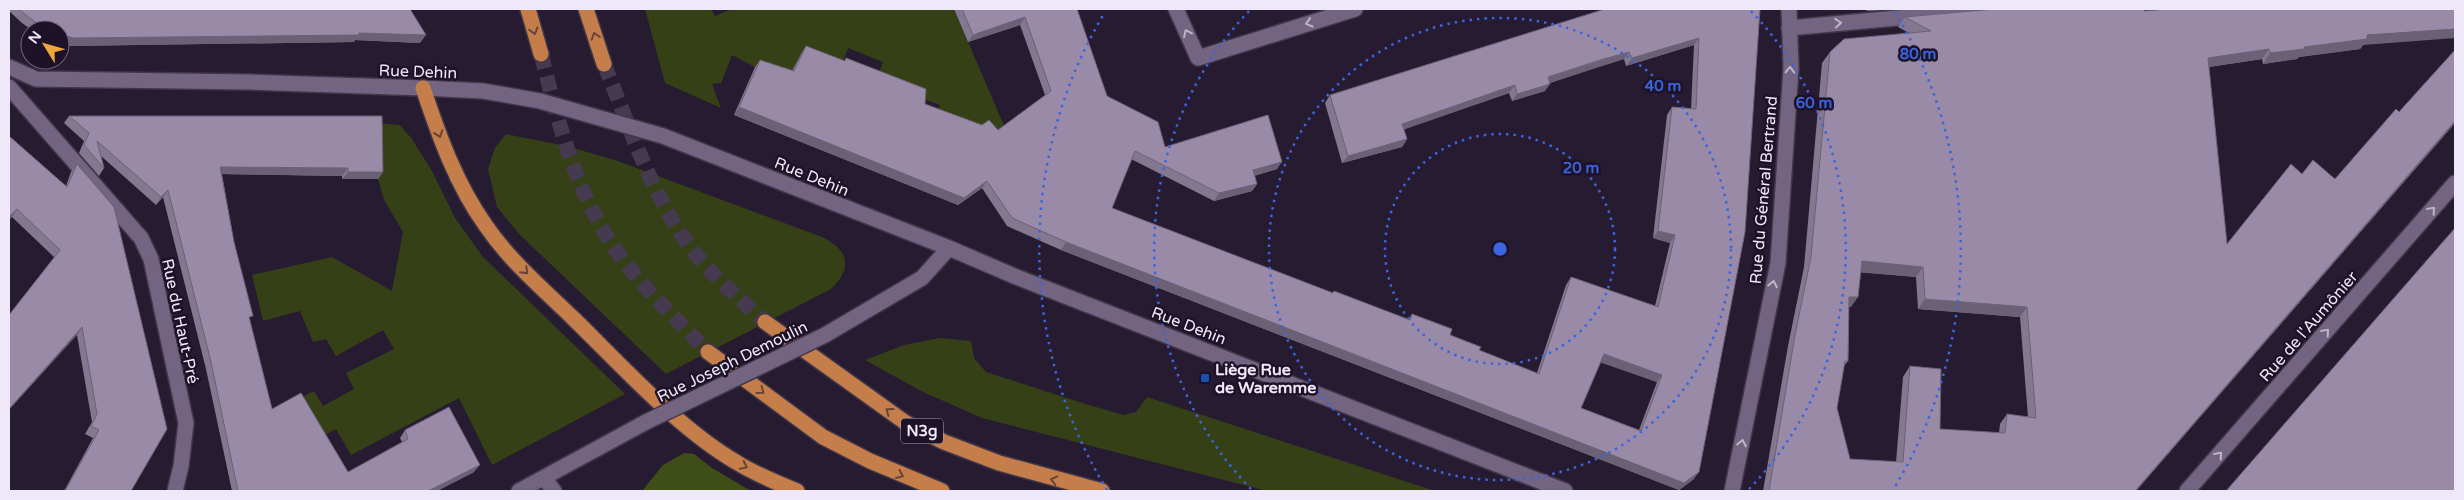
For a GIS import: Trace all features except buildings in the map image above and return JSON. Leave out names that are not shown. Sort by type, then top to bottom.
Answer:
[{"type":"main road","points":[[528,9],[541,54]]},
{"type":"main road","points":[[586,9],[604,64]]},
{"type":"main road","points":[[423,88],[441,141],[465,194],[486,226],[518,264],[636,380],[703,439],[736,462],[798,491]]},
{"type":"main road","name":"N3g","points":[[765,322],[906,423],[944,442],[998,463],[1102,491]]},
{"type":"main road","points":[[708,352],[823,437],[908,478],[942,491]]},
{"type":"street","points":[[1176,9],[1198,58],[1355,9]]},
{"type":"street","name":"Rue du Général Bertrand","points":[[1732,491],[1778,263],[1791,68],[1789,9]]},
{"type":"street","points":[[1789,28],[1994,9]]},
{"type":"street","name":"Rue Dehin","points":[[9,67],[36,79],[249,82],[423,88],[483,91],[540,101],[663,136],[1565,491]]},
{"type":"street","name":"Rue du Haut-Pré","points":[[9,87],[141,238],[151,259],[186,424],[181,466],[175,491]]},
{"type":"street","name":"Rue de l'Aumônier","points":[[2187,491],[2455,183]]},
{"type":"street","name":"Rue Joseph Demoulin","points":[[519,491],[646,422],[825,335],[922,278],[949,248]]},
{"type":"street","points":[[544,478],[554,491]]},
{"type":"green space","points":[[645,9],[711,9],[715,16],[732,9],[954,9],[1005,128],[993,137],[934,117],[940,105],[875,82],[883,62],[848,48],[840,69],[801,54],[788,79],[755,67],[732,55],[721,83],[712,84],[721,108],[665,83]]},
{"type":"green space","points":[[377,123],[400,125],[412,139],[432,171],[455,218],[483,257],[625,394],[492,465],[459,398],[351,455],[336,429],[300,448],[280,408],[314,391],[323,406],[354,389],[346,373],[394,349],[383,330],[336,356],[326,339],[313,342],[300,311],[263,321],[252,275],[332,257],[392,291],[403,232],[384,200],[378,179]]},
{"type":"green space","points":[[506,134],[566,146],[615,160],[822,237],[831,242],[843,254],[845,267],[843,274],[831,289],[666,374],[519,234],[497,207],[488,169],[495,148]]},
{"type":"green space","points":[[940,338],[971,341],[974,358],[986,372],[1076,401],[1123,415],[1136,412],[1147,397],[1435,491],[1267,491],[982,418],[921,391],[865,360],[904,345]]},
{"type":"green space","points":[[684,453],[694,454],[712,468],[751,491],[642,491],[663,465]]},
{"type":"tunnel","points":[[541,54],[573,165],[591,208],[602,228],[613,246],[638,278],[708,352]]},
{"type":"tunnel","points":[[604,64],[649,175],[683,237],[711,272],[765,322]]},
{"type":"place","name":"Liège Rue de Waremme","points":[[1205,378]]}]
